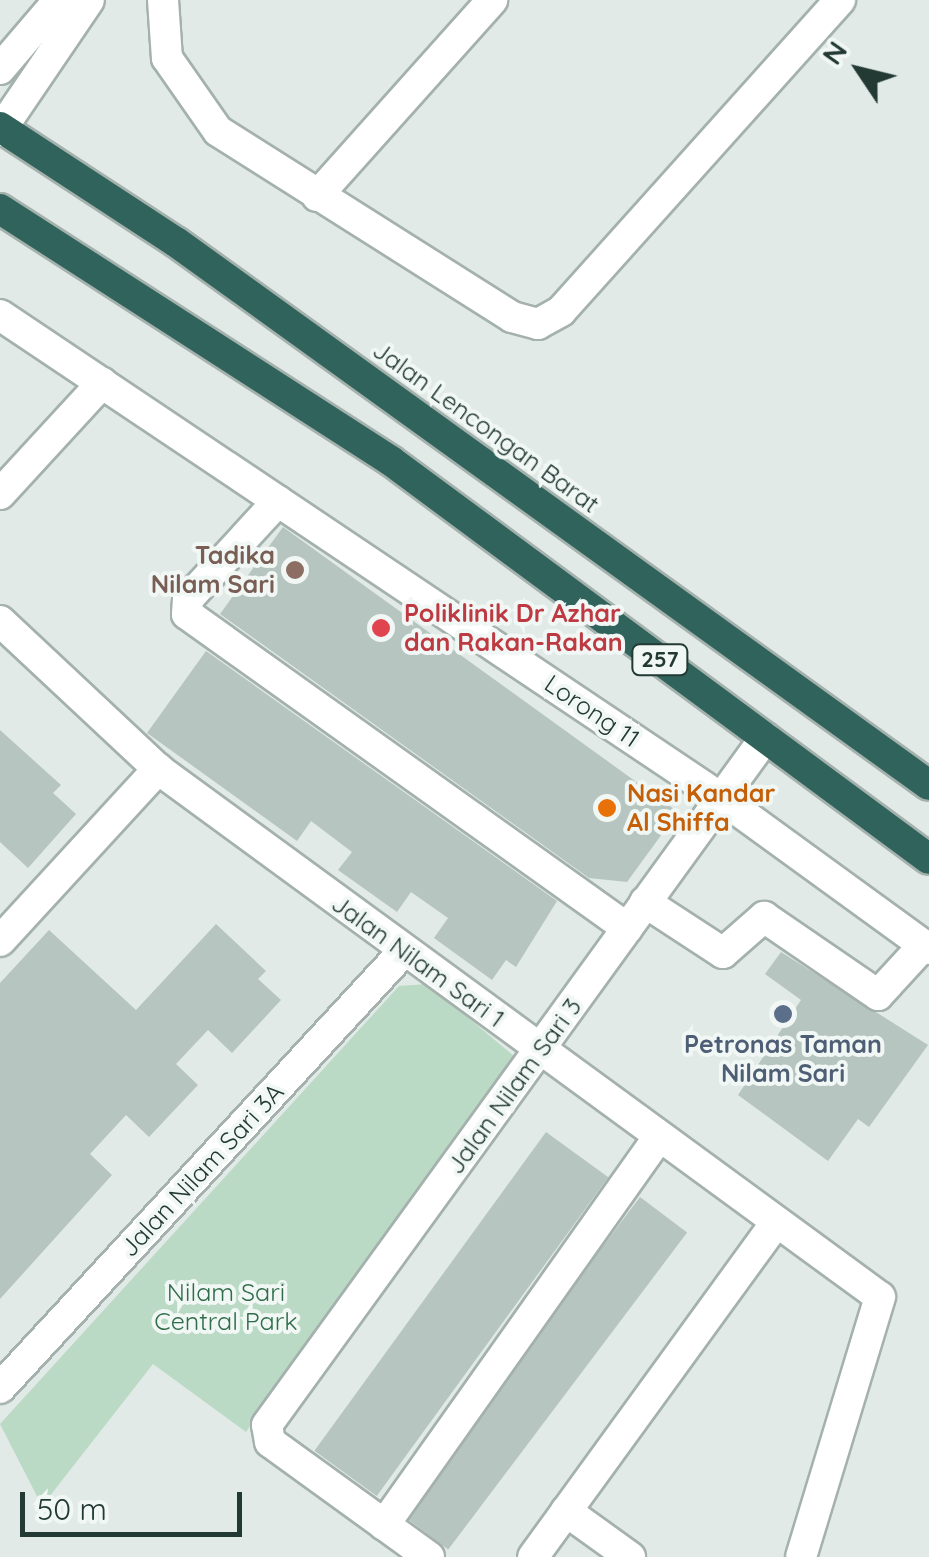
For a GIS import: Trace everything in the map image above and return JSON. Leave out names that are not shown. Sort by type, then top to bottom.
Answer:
[{"type":"highway","name":"Jalan Lencongan Barat","points":[[0,129],[206,264],[929,785]]},
{"type":"highway","name":"257","points":[[0,209],[391,461],[929,859]]},
{"type":"street","points":[[0,69],[59,0]]},
{"type":"street","points":[[0,129],[89,0]]},
{"type":"street","points":[[163,0],[167,58],[188,100],[218,131],[318,196],[538,324],[561,311],[840,0]]},
{"type":"street","points":[[318,196],[492,0]]},
{"type":"street","name":"Lorong 11","points":[[0,316],[721,798],[926,947]]},
{"type":"street","points":[[0,494],[102,383]]},
{"type":"street","points":[[278,501],[188,599],[187,614],[627,928]]},
{"type":"street","name":"Jalan Nilam Sari 1","points":[[0,622],[158,769],[882,1300],[801,1557]]},
{"type":"street","name":"Jalan Nilam Sari 3","points":[[384,1525],[266,1434],[765,738]]},
{"type":"street","points":[[0,941],[158,769]]},
{"type":"street","points":[[645,902],[723,953],[764,917],[878,995],[926,947]]},
{"type":"street","name":"Jalan Nilam Sari 3A","points":[[0,1388],[404,951]]},
{"type":"street","points":[[429,1557],[384,1525],[658,1137]]},
{"type":"street","points":[[533,1557],[776,1222]]},
{"type":"street","points":[[566,1511],[630,1557]]},
{"type":"green space","name":"Nilam Sari Central Park","points":[[428,984],[514,1056],[246,1432],[153,1364],[42,1506],[0,1424],[399,986]]},
{"type":"building","points":[[283,527],[678,812],[627,882],[589,878],[220,614]]},
{"type":"building","points":[[206,651],[557,901],[516,967],[506,960],[492,980],[434,938],[448,918],[411,892],[397,912],[338,870],[352,852],[311,821],[297,841],[147,733]]},
{"type":"building","points":[[0,730],[61,785],[53,793],[76,814],[28,868],[0,842]]},
{"type":"building","points":[[216,924],[266,971],[258,979],[281,1000],[232,1053],[208,1030],[176,1064],[198,1085],[149,1137],[126,1115],[90,1154],[112,1175],[0,1299],[0,983],[49,930],[136,1010]]},
{"type":"building","points":[[781,952],[928,1045],[869,1127],[858,1119],[828,1161],[738,1095],[801,1000],[765,974]]},
{"type":"building","points":[[546,1132],[608,1177],[377,1496],[314,1451]]},
{"type":"building","points":[[640,1197],[687,1233],[448,1550],[401,1514]]},
{"type":"place","name":"Tadika Nilam Sari","points":[[295,570]]},
{"type":"place","name":"Poliklinik Dr Azhar dan Rakan-Rakan","points":[[381,628]]},
{"type":"place","name":"Nasi Kandar Al Shiffa","points":[[607,808]]},
{"type":"place","name":"Petronas Taman Nilam Sari","points":[[783,1014]]}]
